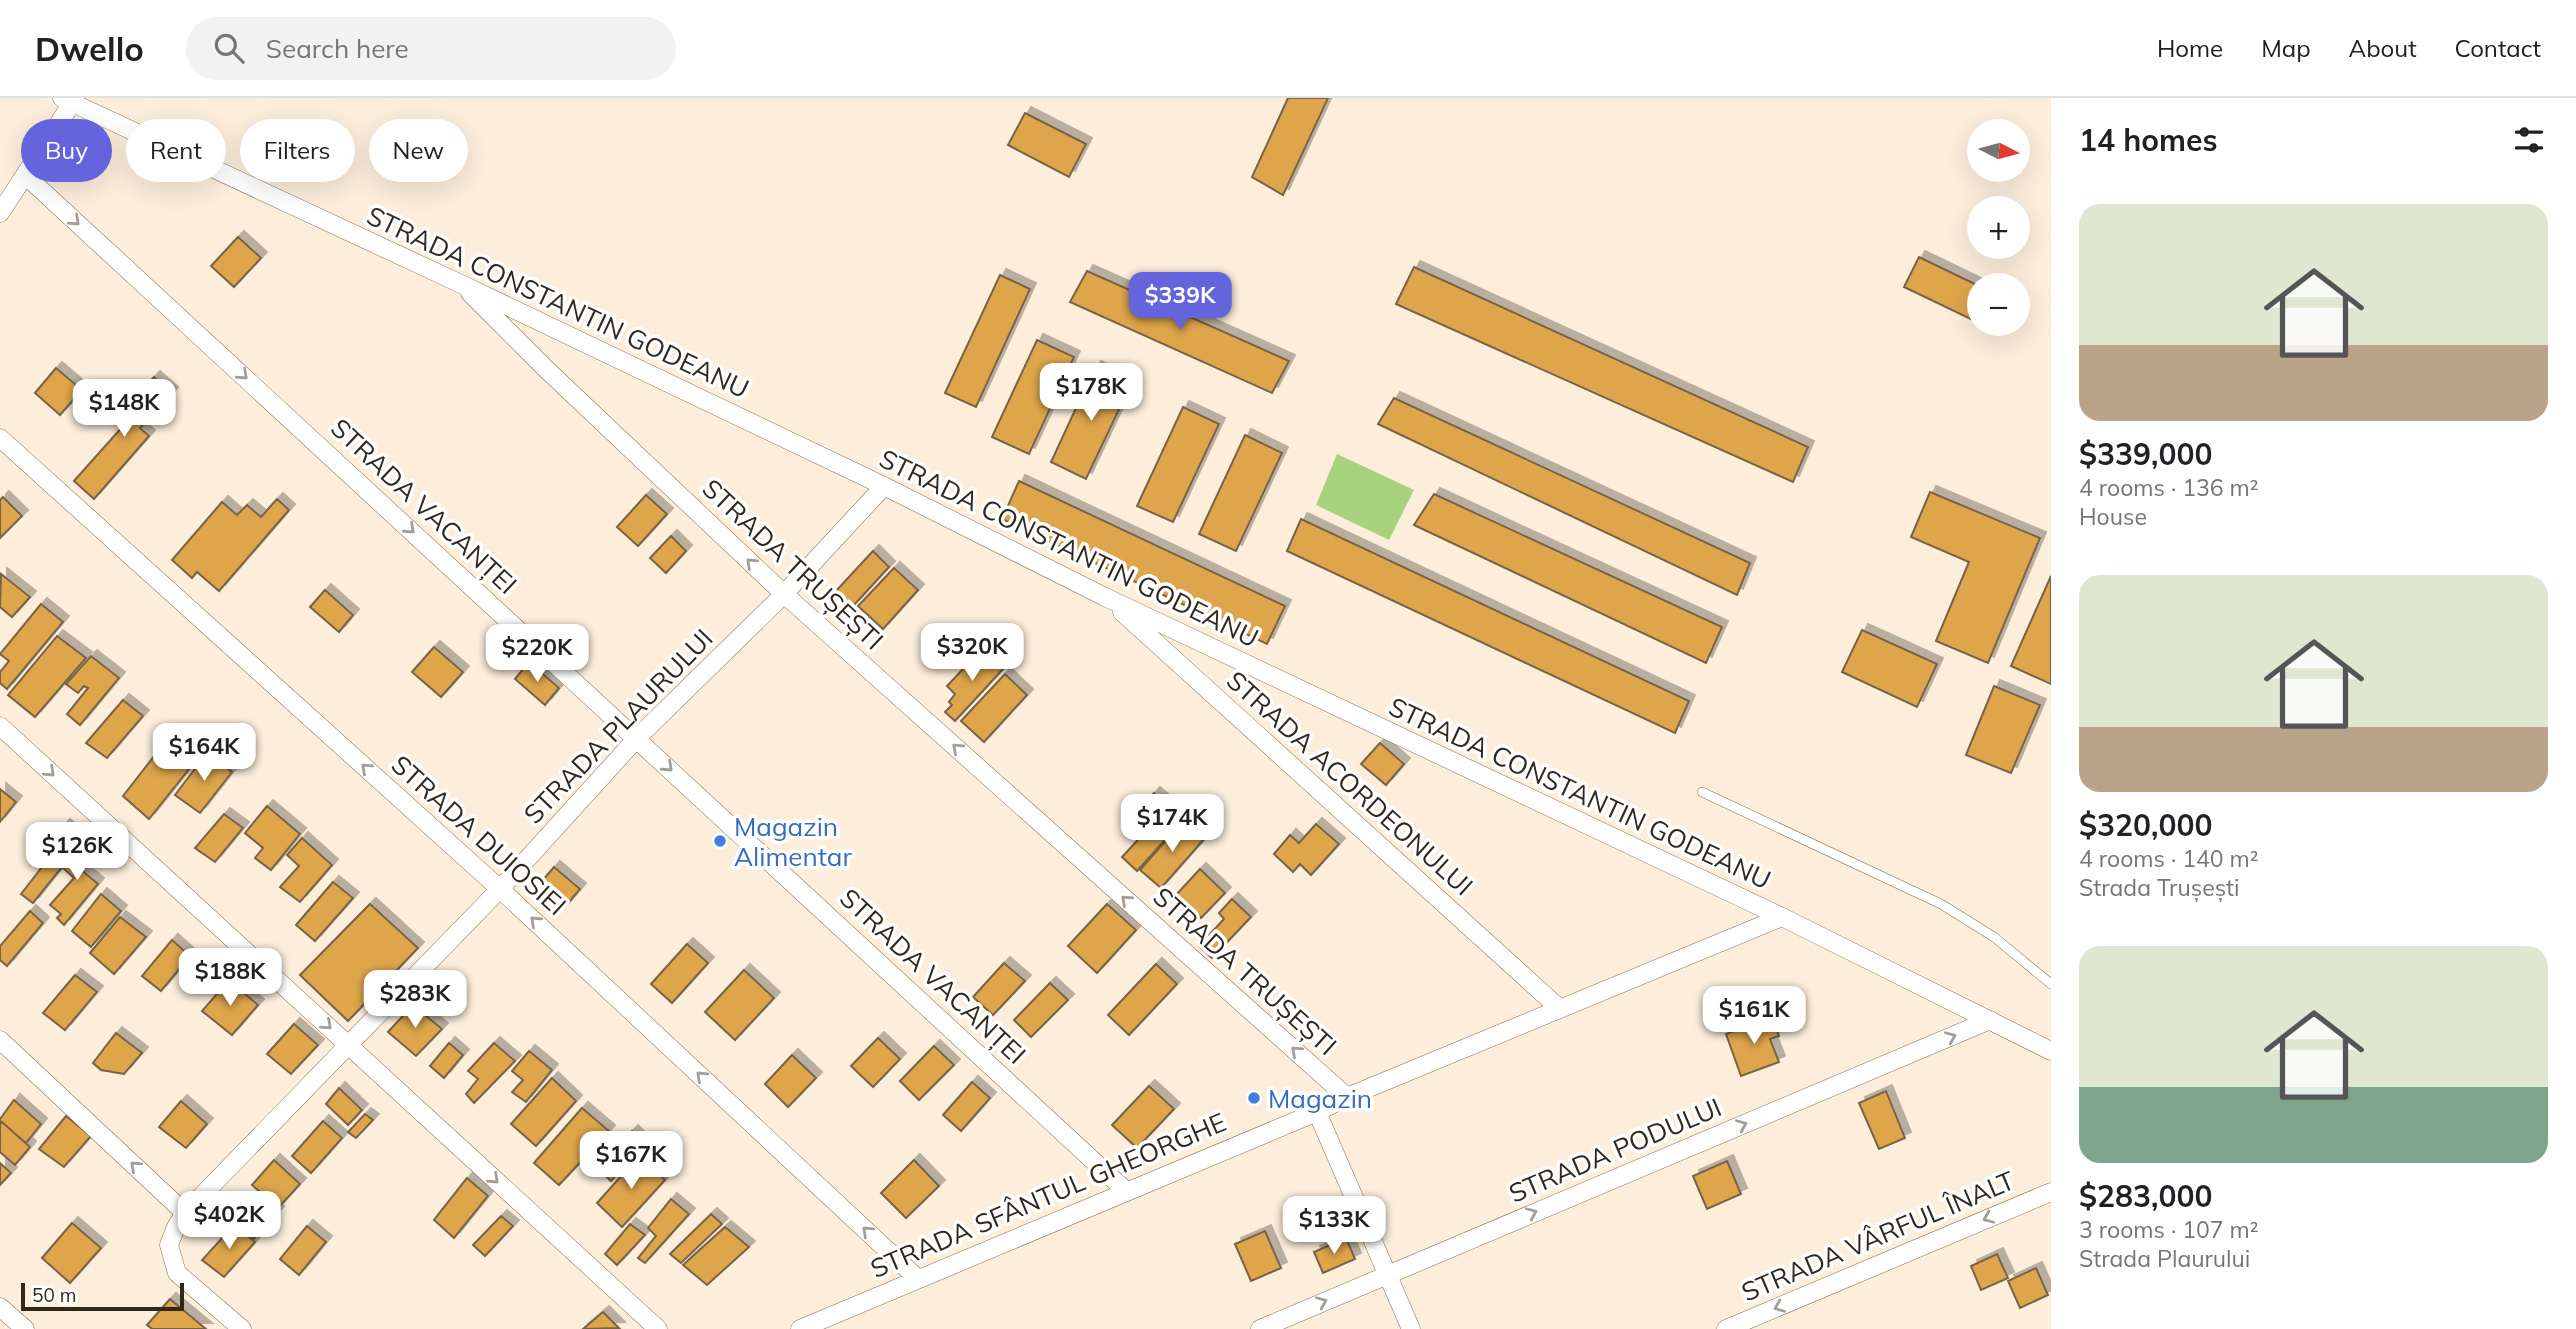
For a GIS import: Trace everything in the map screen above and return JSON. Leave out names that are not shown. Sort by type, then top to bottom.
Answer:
[{"type":"street","points":[[56,119],[67,100]]},
{"type":"street","name":"STRADA CONSTANTIN GODEANU","points":[[67,100],[884,486],[1105,597],[1782,917],[2051,1051]]},
{"type":"street","points":[[0,213],[21,181]]},
{"type":"street","name":"STRADA VACANȚEI","points":[[33,182],[1125,1191]]},
{"type":"street","name":"STRADA TRUȘEȘTI","points":[[461,284],[546,369],[784,594],[1347,1097]]},
{"type":"street","name":"STRADA DUIOSIEI","points":[[0,438],[500,889],[917,1278]]},
{"type":"street","name":"STRADA PLAURULUI","points":[[242,1329],[177,1273],[169,1245],[185,1213],[500,889],[637,738],[784,594],[884,486]]},
{"type":"street","name":"STRADA ACORDEONULUI","points":[[1105,597],[1560,1009]]},
{"type":"street","points":[[0,726],[658,1329]]},
{"type":"street","name":"STRADA SFÂNTUL GHEORGHE","points":[[800,1329],[1347,1097],[1782,917]]},
{"type":"street","name":"STRADA PODULUI","points":[[1260,1329],[1990,1020]]},
{"type":"street","points":[[0,1040],[185,1213]]},
{"type":"street","points":[[1317,1112],[1411,1329]]},
{"type":"street","name":"STRADA VÂRFUL ÎNALT","points":[[1726,1329],[2051,1192]]},
{"type":"street","points":[[0,1307],[25,1329]]},
{"type":"lane","points":[[1702,792],[1941,904],[1994,937],[2051,984]]},
{"type":"green space","points":[[1337,454],[1414,490],[1389,540],[1316,505]]},
{"type":"building","points":[[1288,98],[1328,98],[1283,195],[1252,177]]},
{"type":"building","points":[[1025,113],[1086,144],[1069,177],[1008,145]]},
{"type":"building","points":[[238,237],[261,258],[234,287],[211,266]]},
{"type":"building","points":[[1919,257],[1967,280],[1967,317],[1904,287]]},
{"type":"building","points":[[1414,267],[1808,447],[1793,482],[1396,304]]},
{"type":"building","points":[[1087,271],[1289,361],[1272,393],[1070,302]]},
{"type":"building","points":[[1000,275],[1030,289],[976,407],[945,393]]},
{"type":"building","points":[[1037,340],[1074,357],[1029,454],[992,437]]},
{"type":"building","points":[[1095,367],[1131,384],[1086,479],[1051,462]]},
{"type":"building","points":[[56,368],[82,390],[60,415],[35,393]]},
{"type":"building","points":[[154,377],[172,393],[140,428],[149,436],[94,499],[74,481],[124,425],[117,419]]},
{"type":"building","points":[[1394,398],[1750,563],[1737,595],[1378,424]]},
{"type":"building","points":[[1183,407],[1219,424],[1173,522],[1137,506]]},
{"type":"building","points":[[1245,435],[1282,453],[1236,551],[1199,534]]},
{"type":"building","points":[[1019,481],[1285,606],[1267,644],[1002,519]]},
{"type":"building","points":[[1930,492],[2040,538],[1988,663],[1936,641],[1969,562],[1911,537]]},
{"type":"building","points":[[1434,494],[1722,627],[1706,663],[1414,525]]},
{"type":"building","points":[[646,495],[667,514],[638,546],[617,527]]},
{"type":"building","points":[[3,497],[22,516],[0,538],[0,500]]},
{"type":"building","points":[[277,499],[289,510],[219,591],[197,572],[192,578],[172,560],[222,502],[237,515],[247,505],[261,517]]},
{"type":"building","points":[[1301,519],[1689,701],[1675,733],[1287,551]]},
{"type":"building","points":[[671,536],[686,551],[666,573],[650,558]]},
{"type":"building","points":[[873,551],[889,567],[853,606],[836,591]]},
{"type":"building","points":[[894,568],[918,590],[883,629],[858,606]]},
{"type":"building","points":[[1,574],[30,597],[12,617],[0,607]]},
{"type":"building","points":[[2051,576],[2051,684],[2011,666]]},
{"type":"building","points":[[325,590],[353,615],[339,632],[310,607]]},
{"type":"building","points":[[41,604],[63,622],[7,689],[0,683],[0,672],[9,661],[0,654]]},
{"type":"building","points":[[1862,630],[1937,664],[1917,707],[1842,672]]},
{"type":"building","points":[[57,636],[86,658],[35,717],[8,695]]},
{"type":"building","points":[[434,647],[463,672],[441,697],[412,672]]},
{"type":"building","points":[[982,649],[1003,669],[955,721],[945,712],[952,705],[949,702],[955,694],[947,686]]},
{"type":"building","points":[[91,656],[119,678],[80,725],[67,714],[88,688],[84,686],[78,693],[66,684]]},
{"type":"building","points":[[529,662],[559,688],[545,705],[515,679]]},
{"type":"building","points":[[1005,674],[1027,695],[984,742],[961,721]]},
{"type":"building","points":[[1994,686],[2040,705],[2011,773],[1966,755]]},
{"type":"building","points":[[123,700],[143,716],[107,758],[86,743]]},
{"type":"building","points":[[169,737],[197,759],[149,819],[123,796]]},
{"type":"building","points":[[1380,743],[1404,764],[1386,785],[1361,764]]},
{"type":"building","points":[[207,753],[232,772],[200,813],[175,795]]},
{"type":"building","points":[[0,789],[16,802],[0,822]]},
{"type":"building","points":[[1154,793],[1184,819],[1137,871],[1122,857],[1158,818],[1144,805]]},
{"type":"building","points":[[267,806],[300,834],[271,870],[255,858],[263,848],[245,833]]},
{"type":"building","points":[[224,814],[243,828],[215,862],[195,848]]},
{"type":"building","points":[[1184,820],[1205,838],[1161,888],[1140,870]]},
{"type":"building","points":[[1316,824],[1339,844],[1311,875],[1300,864],[1293,872],[1274,854],[1290,835],[1299,843]]},
{"type":"building","points":[[64,825],[83,841],[33,903],[21,894],[42,867],[35,862]]},
{"type":"building","points":[[92,835],[102,844],[80,869],[98,884],[64,925],[57,918],[61,914],[50,905],[74,878],[63,868]]},
{"type":"building","points":[[302,838],[332,865],[300,902],[280,887],[299,866],[287,855]]},
{"type":"building","points":[[554,867],[580,889],[563,909],[537,887]]},
{"type":"building","points":[[1200,869],[1225,893],[1201,918],[1195,911],[1191,915],[1181,905],[1184,902],[1176,895]]},
{"type":"building","points":[[333,882],[353,898],[315,941],[296,925]]},
{"type":"building","points":[[101,894],[121,911],[91,947],[72,931]]},
{"type":"building","points":[[1232,899],[1251,917],[1212,958],[1199,946],[1224,919],[1219,913]]},
{"type":"building","points":[[370,904],[418,948],[348,1021],[300,975]]},
{"type":"building","points":[[1107,904],[1136,930],[1097,973],[1068,946]]},
{"type":"building","points":[[30,911],[43,923],[7,966],[0,960],[0,946]]},
{"type":"building","points":[[120,917],[146,937],[114,974],[90,953]]},
{"type":"building","points":[[172,940],[190,956],[161,991],[142,976]]},
{"type":"building","points":[[687,944],[708,963],[672,1003],[651,984]]},
{"type":"building","points":[[1004,963],[1025,981],[993,1015],[973,997]]},
{"type":"building","points":[[1156,964],[1177,984],[1129,1035],[1108,1015]]},
{"type":"building","points":[[744,970],[774,998],[735,1040],[705,1012]]},
{"type":"building","points":[[75,975],[97,992],[65,1030],[43,1013]]},
{"type":"building","points":[[229,980],[258,1005],[232,1035],[202,1011]]},
{"type":"building","points":[[1050,983],[1068,1000],[1031,1037],[1014,1020]]},
{"type":"building","points":[[413,1005],[442,1029],[416,1056],[388,1032]]},
{"type":"building","points":[[1772,1017],[1779,1036],[1770,1039],[1779,1062],[1741,1076],[1726,1034]]},
{"type":"building","points":[[294,1024],[318,1045],[291,1074],[267,1054]]},
{"type":"building","points":[[116,1033],[142,1053],[124,1074],[101,1070],[93,1063]]},
{"type":"building","points":[[878,1038],[900,1059],[873,1087],[851,1066]]},
{"type":"building","points":[[449,1043],[463,1055],[444,1078],[430,1066]]},
{"type":"building","points":[[494,1043],[515,1061],[474,1103],[466,1094],[478,1079],[468,1071]]},
{"type":"building","points":[[934,1046],[954,1065],[919,1100],[900,1081]]},
{"type":"building","points":[[529,1051],[552,1070],[526,1102],[512,1092],[523,1080],[512,1071]]},
{"type":"building","points":[[792,1055],[816,1078],[788,1107],[765,1084]]},
{"type":"building","points":[[552,1078],[576,1101],[536,1146],[511,1124]]},
{"type":"building","points":[[972,1082],[990,1098],[961,1131],[943,1115]]},
{"type":"building","points":[[1149,1086],[1174,1109],[1137,1148],[1112,1125]]},
{"type":"building","points":[[339,1088],[362,1110],[348,1125],[326,1104]]},
{"type":"building","points":[[1886,1091],[1905,1138],[1879,1149],[1859,1103]]},
{"type":"building","points":[[14,1100],[41,1124],[26,1143],[0,1122]]},
{"type":"building","points":[[181,1101],[207,1124],[186,1148],[159,1127]]},
{"type":"building","points":[[582,1108],[609,1131],[559,1185],[534,1163]]},
{"type":"building","points":[[365,1114],[373,1120],[356,1138],[348,1132]]},
{"type":"building","points":[[66,1116],[91,1136],[64,1167],[39,1149]]},
{"type":"building","points":[[323,1121],[342,1138],[311,1173],[292,1156]]},
{"type":"building","points":[[2,1122],[30,1147],[15,1165],[0,1152]]},
{"type":"building","points":[[632,1131],[644,1143],[611,1181],[598,1169]]},
{"type":"building","points":[[640,1155],[665,1180],[622,1227],[597,1203]]},
{"type":"building","points":[[274,1160],[300,1184],[278,1208],[252,1185]]},
{"type":"building","points":[[914,1160],[939,1186],[906,1218],[881,1193]]},
{"type":"building","points":[[1727,1161],[1741,1194],[1707,1209],[1693,1176]]},
{"type":"building","points":[[0,1163],[11,1173],[0,1185]]},
{"type":"building","points":[[467,1178],[488,1196],[454,1238],[434,1220]]},
{"type":"building","points":[[261,1197],[278,1212],[254,1239],[237,1224]]},
{"type":"building","points":[[671,1199],[689,1214],[645,1263],[638,1258],[656,1236],[648,1228]]},
{"type":"building","points":[[711,1214],[722,1224],[681,1263],[670,1254]]},
{"type":"building","points":[[501,1216],[513,1226],[485,1256],[473,1245]]},
{"type":"building","points":[[72,1223],[101,1248],[70,1283],[42,1258]]},
{"type":"building","points":[[630,1224],[645,1235],[617,1265],[605,1254]]},
{"type":"building","points":[[234,1225],[255,1242],[224,1277],[202,1260]]},
{"type":"building","points":[[307,1226],[326,1242],[299,1275],[280,1259]]},
{"type":"building","points":[[725,1227],[749,1247],[707,1285],[683,1265]]},
{"type":"building","points":[[1265,1231],[1281,1268],[1251,1281],[1235,1244]]},
{"type":"building","points":[[1346,1238],[1355,1259],[1323,1273],[1314,1252]]},
{"type":"building","points":[[1997,1254],[2008,1278],[1981,1290],[1971,1266]]},
{"type":"building","points":[[2036,1268],[2048,1295],[2020,1308],[2008,1281]]},
{"type":"building","points":[[170,1299],[206,1329],[152,1329],[147,1325]]},
{"type":"building","points":[[603,1312],[619,1328],[583,1329]]},
{"type":"place","name":"Magazin Alimentar","points":[[720,841]]},
{"type":"place","name":"Magazin","points":[[1254,1098]]}]
